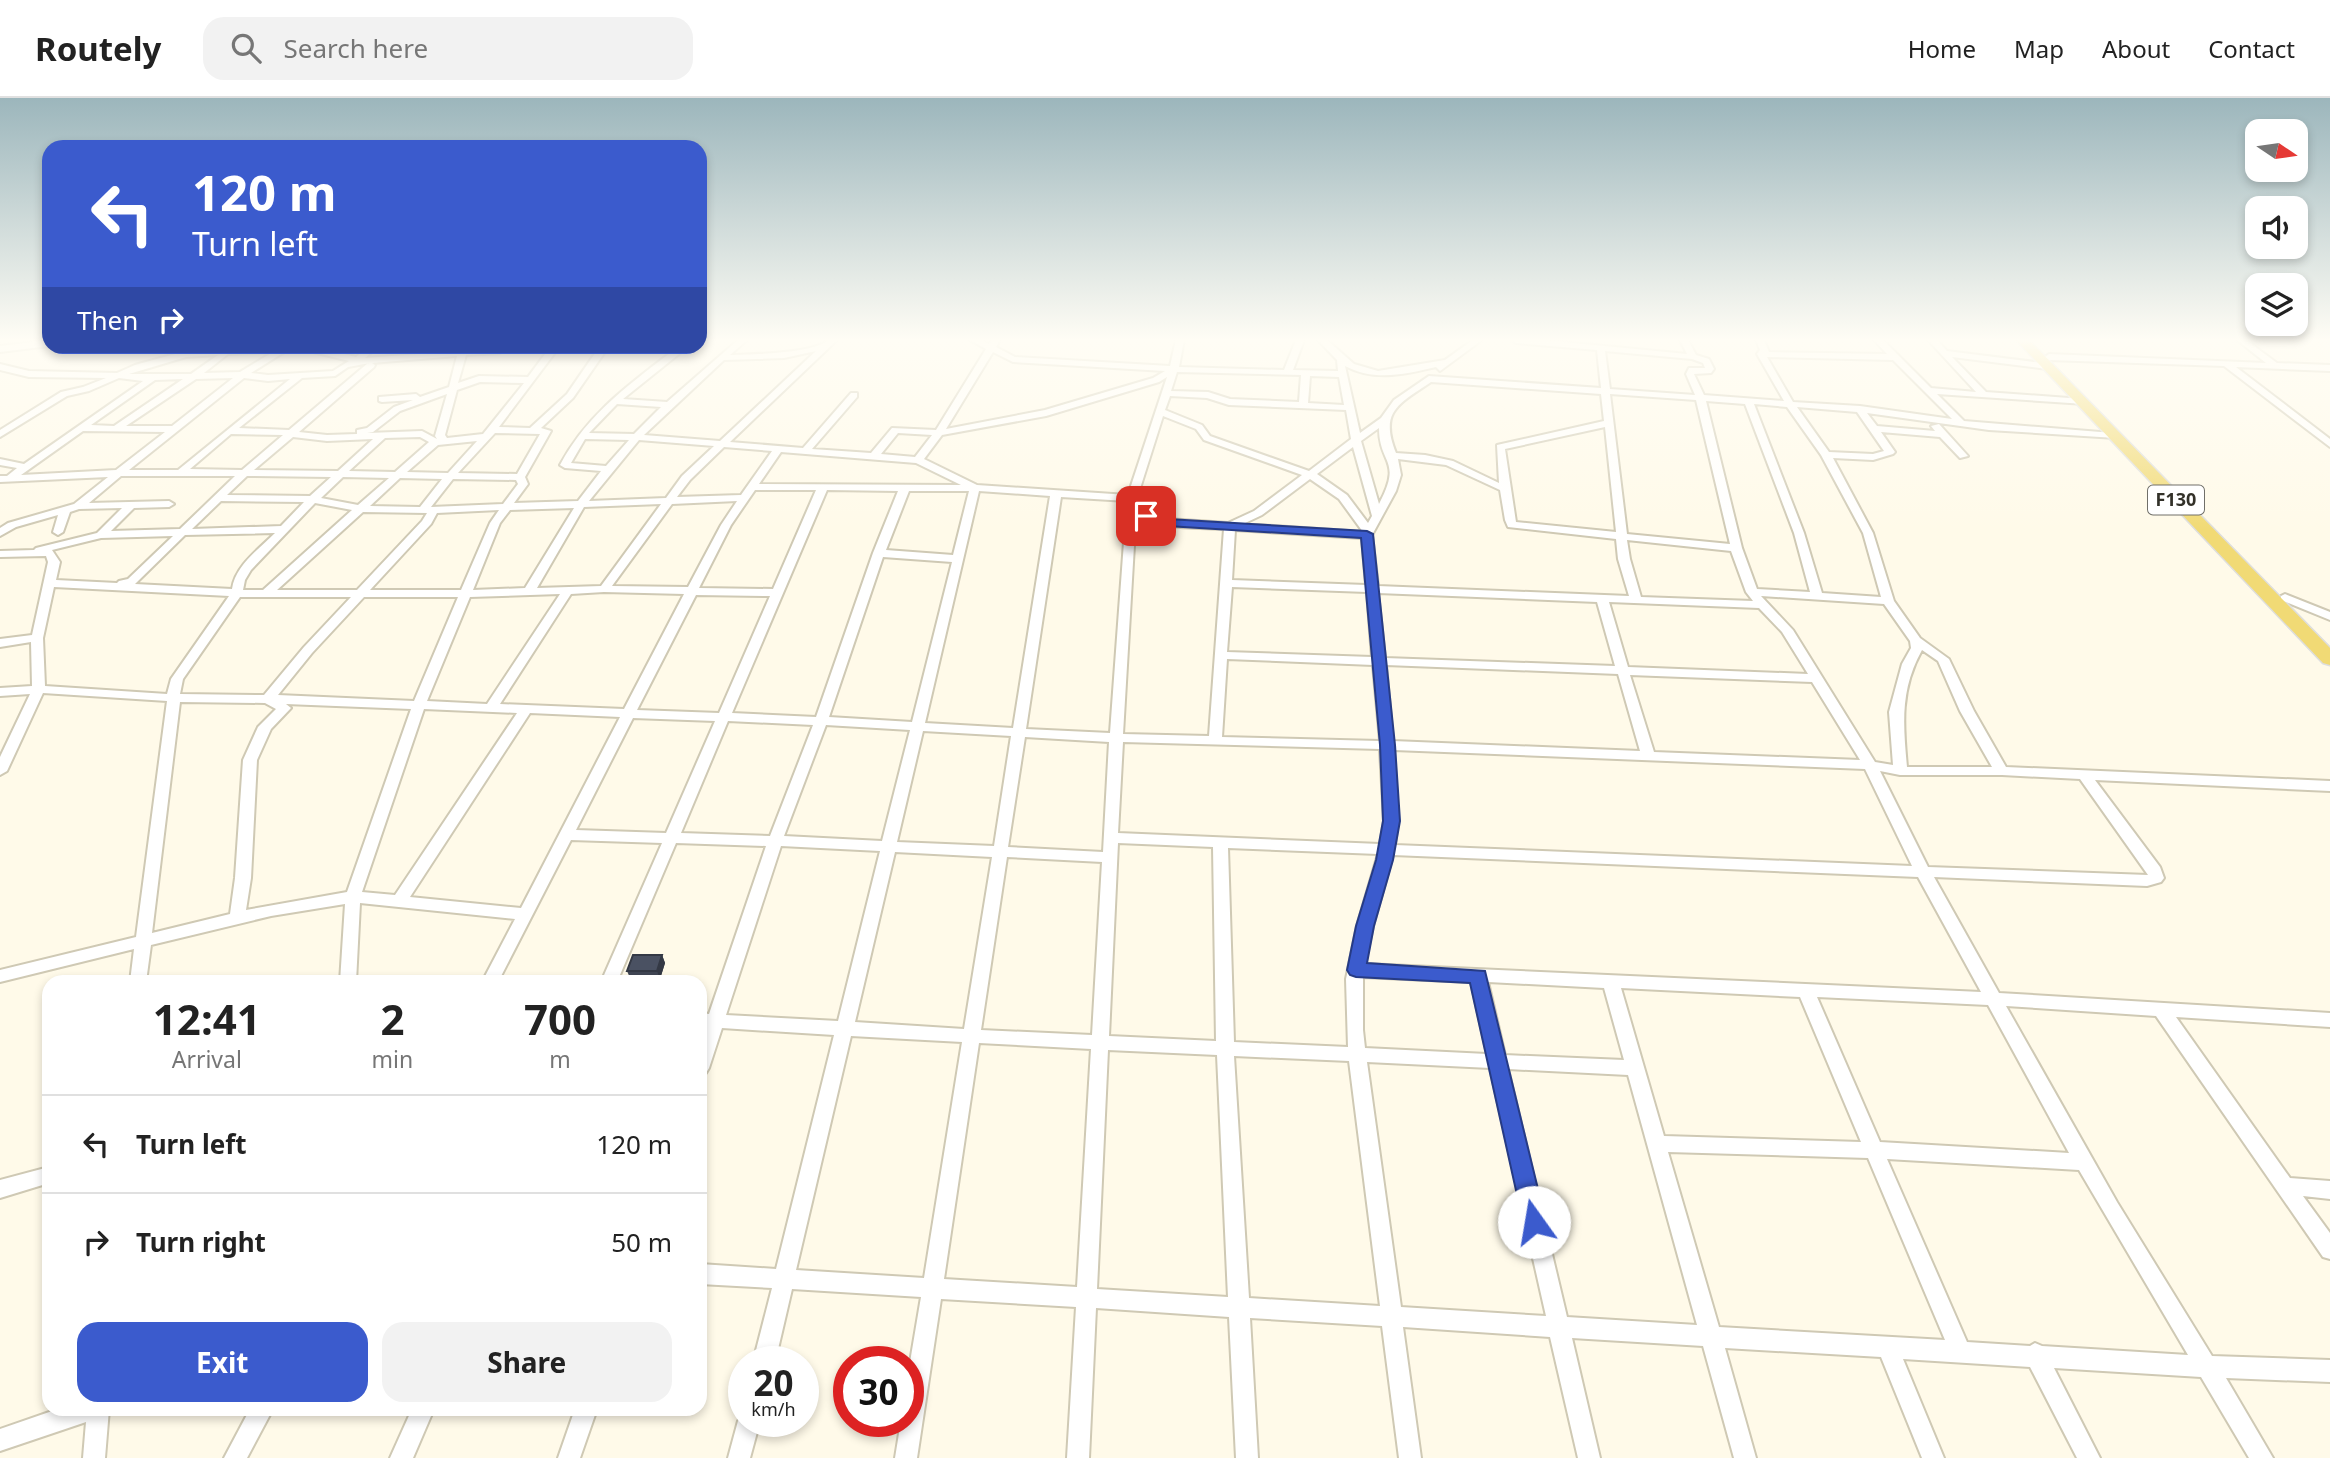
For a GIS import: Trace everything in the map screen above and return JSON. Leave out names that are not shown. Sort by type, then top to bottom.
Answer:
[{"type":"main road","name":"F130","points":[[2083,403],[2330,659]]},
{"type":"main road","name":"F130","points":[[2091,403],[2330,645]]},
{"type":"street","points":[[0,433],[48,403]]},
{"type":"street","points":[[4,479],[116,403]]},
{"type":"street","points":[[118,427],[154,403]]},
{"type":"street","points":[[0,533],[12,525],[78,506],[206,403]]},
{"type":"street","points":[[181,471],[264,403]]},
{"type":"street","points":[[90,585],[131,582],[243,474],[325,403]]},
{"type":"street","points":[[327,438],[370,430],[397,409],[412,403]]},
{"type":"street","points":[[440,441],[450,403]]},
{"type":"street","points":[[268,699],[308,650],[427,522],[429,510],[451,477],[512,403]]},
{"type":"street","points":[[533,430],[562,403]]},
{"type":"street","points":[[609,469],[565,465],[583,436],[612,403]]},
{"type":"street","points":[[658,403],[668,404]]},
{"type":"street","points":[[604,589],[687,478],[765,403]]},
{"type":"street","points":[[805,451],[847,403]]},
{"type":"street","points":[[957,403],[921,461],[879,552],[821,720],[708,1020],[1635,1069]]},
{"type":"street","points":[[873,457],[895,430],[939,433],[1046,413],[1078,403]]},
{"type":"street","points":[[1078,1458],[1115,738],[1132,498],[1163,403]]},
{"type":"street","points":[[1265,403],[1350,408]]},
{"type":"street","points":[[1349,403],[1377,516]]},
{"type":"street","points":[[1230,526],[1258,513],[1357,443],[1384,421],[1397,403]]},
{"type":"street","points":[[1607,403],[1620,536],[1636,600]]},
{"type":"street","points":[[1702,403],[1736,548],[1752,592],[1762,606],[1787,630],[1870,765],[1923,872],[2085,1162],[2262,1458]]},
{"type":"street","points":[[1749,403],[1799,533],[1817,595]]},
{"type":"street","points":[[1784,403],[1860,409],[2003,429],[2113,436]]},
{"type":"street","points":[[1942,403],[1960,422]]},
{"type":"street","points":[[2277,403],[2330,444]]},
{"type":"street","points":[[529,592],[581,505],[635,437],[668,404]]},
{"type":"street","points":[[1790,404],[1826,456],[1868,533],[1888,601],[1916,641],[1944,659],[1967,710],[2002,771]]},
{"type":"street","points":[[1826,456],[1886,455],[1890,452],[1860,409]]},
{"type":"street","points":[[1160,411],[1188,420],[1199,427],[1207,438],[1311,475],[1343,497],[1368,533],[1391,821],[1387,848],[1365,926],[1356,970],[1354,1030],[1410,1458]]},
{"type":"street","points":[[1928,418],[1963,456]]},
{"type":"street","points":[[1368,533],[1391,491],[1396,475],[1384,436],[1384,421]]},
{"type":"street","points":[[1608,423],[1503,444],[1500,447],[1507,489],[1507,519],[1512,525],[1736,548]]},
{"type":"street","points":[[80,428],[173,429]]},
{"type":"street","points":[[1875,429],[1942,434]]},
{"type":"street","points":[[229,431],[271,431],[327,438],[422,434],[440,441]]},
{"type":"street","points":[[266,593],[397,474],[440,441],[489,433],[546,431],[520,477]]},
{"type":"street","points":[[139,975],[173,690],[177,678],[237,593],[239,580],[247,568],[313,499],[383,435]]},
{"type":"street","points":[[583,436],[635,437],[921,461],[975,488]]},
{"type":"street","points":[[494,975],[726,525],[778,449]]},
{"type":"street","points":[[1392,456],[1411,456],[1450,464],[1484,482],[1507,489]]},
{"type":"street","points":[[0,462],[25,467]]},
{"type":"street","points":[[4,479],[119,471],[520,477]]},
{"type":"street","points":[[348,975],[353,897],[418,705],[495,523],[523,484],[520,477]]},
{"type":"street","points":[[752,486],[975,488],[1132,498],[1146,516],[1156,520],[1368,533]]},
{"type":"street","points":[[612,975],[822,487]]},
{"type":"street","points":[[768,1346],[975,488]]},
{"type":"street","points":[[906,1458],[1056,493]]},
{"type":"street","points":[[220,498],[313,499],[360,509],[429,510],[744,498]]},
{"type":"street","points":[[78,506],[169,504]]},
{"type":"street","points":[[101,536],[131,505]]},
{"type":"street","points":[[58,532],[65,511]]},
{"type":"street","points":[[1215,740],[1230,526]]},
{"type":"street","points":[[0,554],[48,550],[101,536],[283,529]]},
{"type":"street","points":[[0,771],[39,689],[37,638],[54,562],[48,550]]},
{"type":"street","points":[[879,552],[959,559]]},
{"type":"street","points":[[51,583],[237,593],[466,594],[604,589],[777,593]]},
{"type":"street","points":[[1226,583],[1762,606]]},
{"type":"street","points":[[491,708],[568,590]]},
{"type":"street","points":[[1752,592],[1888,601]]},
{"type":"street","points":[[2286,598],[2330,616]]},
{"type":"street","points":[[1602,599],[1648,756]]},
{"type":"street","points":[[0,643],[37,638]]},
{"type":"street","points":[[1900,771],[1896,712],[1908,664],[1917,648],[1916,641]]},
{"type":"street","points":[[1220,655],[1816,678]]},
{"type":"street","points":[[0,692],[39,689],[174,698],[268,699],[821,720],[1115,738],[1387,745],[1870,765],[1900,771],[2002,771],[2330,786]]},
{"type":"street","points":[[237,919],[243,878],[250,760],[265,727],[284,708],[268,699]]},
{"type":"street","points":[[399,901],[526,709]]},
{"type":"street","points":[[567,835],[775,841],[1000,852],[1220,842],[2147,881],[2156,878],[2155,871],[2084,775]]},
{"type":"street","points":[[1220,842],[1224,1048],[1247,1458]]},
{"type":"street","points":[[0,976],[237,919],[353,897],[527,914]]},
{"type":"street","points":[[1356,970],[1994,999],[2330,1020]]},
{"type":"street","points":[[1478,976],[1589,1458]]},
{"type":"street","points":[[1611,982],[1745,1458]]},
{"type":"street","points":[[1807,991],[1959,1350]]},
{"type":"street","points":[[2161,1009],[2330,1250]]},
{"type":"street","points":[[1656,1144],[1875,1150],[2085,1162]]},
{"type":"street","points":[[0,1189],[42,1177]]},
{"type":"street","points":[[2286,1186],[2330,1190]]},
{"type":"street","points":[[707,1274],[1391,1318],[2035,1354],[2207,1367],[2330,1371]]},
{"type":"street","points":[[1887,1346],[1933,1458]]},
{"type":"street","points":[[2035,1354],[2089,1458]]},
{"type":"street","points":[[0,1440],[70,1416]]},
{"type":"street","points":[[94,1458],[97,1416]]},
{"type":"street","points":[[235,1458],[258,1416]]},
{"type":"street","points":[[401,1458],[420,1416]]},
{"type":"street","points":[[569,1458],[584,1416]]},
{"type":"street","points":[[739,1458],[745,1437]]},
{"type":"building","points":[[633,955],[662,955],[657,971],[627,971]]},
{"type":"route","points":[[1146,516],[1167,523],[1367,534],[1387,745],[1391,821],[1385,860],[1365,926],[1356,970],[1478,976],[1534,1222]]}]
